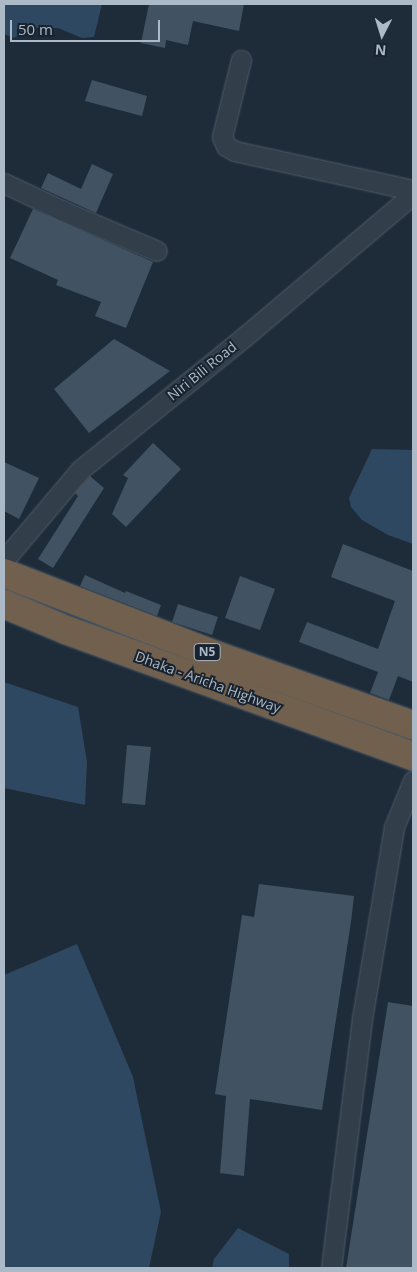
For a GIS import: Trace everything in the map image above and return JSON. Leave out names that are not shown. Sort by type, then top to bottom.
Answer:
[{"type":"highway","name":"N5","points":[[4,573],[214,655],[413,725]]},
{"type":"highway","name":"Dhaka - Aricha Highway","points":[[4,604],[66,630],[413,756]]},
{"type":"street","points":[[241,60],[222,137],[226,146],[235,151],[413,192]]},
{"type":"street","points":[[4,184],[60,210],[157,250]]},
{"type":"street","name":"Niri Bili Road","points":[[4,560],[80,470],[244,337],[413,192]]},
{"type":"street","points":[[331,1268],[368,980],[394,827],[413,782]]},
{"type":"water","points":[[4,4],[102,4],[94,37],[82,38],[58,28],[32,28],[14,38],[4,34]]},
{"type":"water","points":[[372,449],[413,450],[413,544],[388,535],[362,520],[351,507],[349,498]]},
{"type":"water","points":[[4,682],[78,707],[87,762],[85,805],[4,788]]},
{"type":"water","points":[[77,944],[133,1077],[161,1212],[149,1268],[4,1268],[4,975]]},
{"type":"water","points":[[238,1228],[289,1254],[289,1268],[212,1268],[214,1259]]},
{"type":"building","points":[[149,4],[244,4],[239,31],[193,21],[188,45],[166,40],[165,48],[141,43]]},
{"type":"building","points":[[92,80],[147,96],[142,116],[85,101]]},
{"type":"building","points":[[92,164],[113,174],[96,213],[41,188],[48,173],[81,189]]},
{"type":"building","points":[[33,209],[153,262],[126,328],[95,316],[101,302],[56,285],[58,280],[10,258]]},
{"type":"building","points":[[114,339],[170,371],[89,433],[54,389]]},
{"type":"building","points":[[153,443],[181,469],[126,527],[112,514],[128,478],[123,475]]},
{"type":"building","points":[[4,462],[39,478],[19,519],[4,511]]},
{"type":"building","points":[[90,476],[104,488],[53,568],[38,559],[78,496],[75,493]]},
{"type":"building","points":[[343,544],[413,571],[413,682],[398,676],[389,700],[370,693],[378,672],[299,642],[307,622],[378,649],[395,601],[331,577]]},
{"type":"building","points":[[85,575],[125,593],[126,591],[161,605],[157,616],[80,586]]},
{"type":"building","points":[[240,576],[275,589],[260,630],[225,618]]},
{"type":"building","points":[[178,604],[218,617],[212,635],[172,622]]},
{"type":"building","points":[[127,745],[151,747],[145,805],[122,803]]},
{"type":"building","points":[[259,884],[354,896],[322,1110],[250,1099],[244,1176],[220,1173],[226,1096],[215,1094],[242,915],[254,917]]},
{"type":"building","points":[[388,1002],[413,1006],[413,1268],[346,1268]]}]
